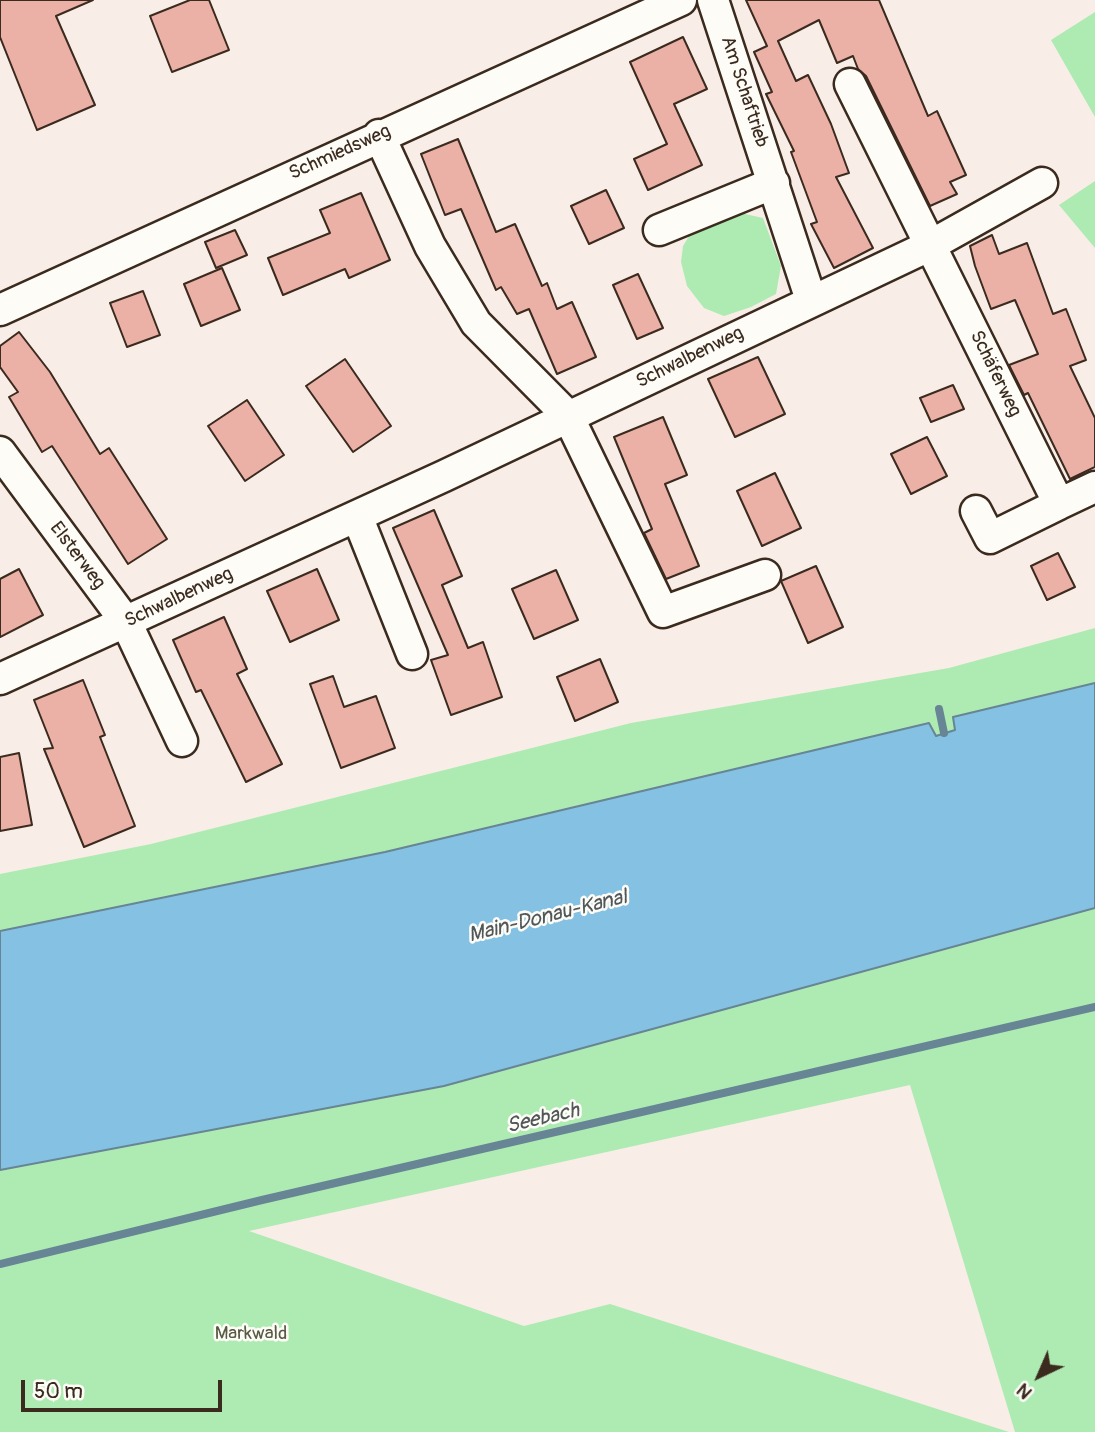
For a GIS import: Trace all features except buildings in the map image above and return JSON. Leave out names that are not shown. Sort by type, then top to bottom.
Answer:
[{"type":"street","name":"Schmiedsweg","points":[[0,310],[379,135],[681,0]]},
{"type":"street","name":"Am Schaftrieb","points":[[713,0],[811,300]]},
{"type":"street","name":"Schäferweg","points":[[850,84],[1059,504]]},
{"type":"street","points":[[379,135],[430,246],[476,323],[568,416],[663,612],[765,575]]},
{"type":"street","points":[[659,230],[774,183]]},
{"type":"street","points":[[811,300],[932,245],[1042,183]]},
{"type":"street","name":"Schwalbenweg","points":[[0,679],[357,516],[811,300]]},
{"type":"street","name":"Elsterweg","points":[[0,452],[126,622],[182,741]]},
{"type":"street","points":[[976,511],[990,538],[1095,487]]},
{"type":"street","points":[[357,516],[412,654]]},
{"type":"green space","points":[[1095,12],[1095,117],[1051,40]]},
{"type":"green space","points":[[1095,181],[1095,248],[1059,205]]},
{"type":"green space","points":[[736,212],[763,218],[781,266],[776,294],[751,307],[724,316],[704,308],[687,286],[681,262],[683,246],[694,228]]},
{"type":"green space","points":[[1095,628],[1095,683],[953,717],[955,730],[935,736],[929,723],[385,852],[0,931],[0,874],[151,844],[631,723],[949,668]]},
{"type":"green space","name":"Markwald","points":[[1095,908],[1095,1432],[1015,1432],[910,1085],[249,1231],[524,1326],[610,1304],[1009,1432],[0,1432],[0,1170],[444,1086]]},
{"type":"water","name":"Main-Donau-Kanal","points":[[1095,683],[1095,908],[444,1086],[0,1170],[0,931],[385,852],[929,723],[936,736],[955,730],[953,717]]},
{"type":"waterway","points":[[939,709],[944,733]]},
{"type":"waterway","name":"Seebach","points":[[0,1264],[262,1200],[1095,1007]]}]
